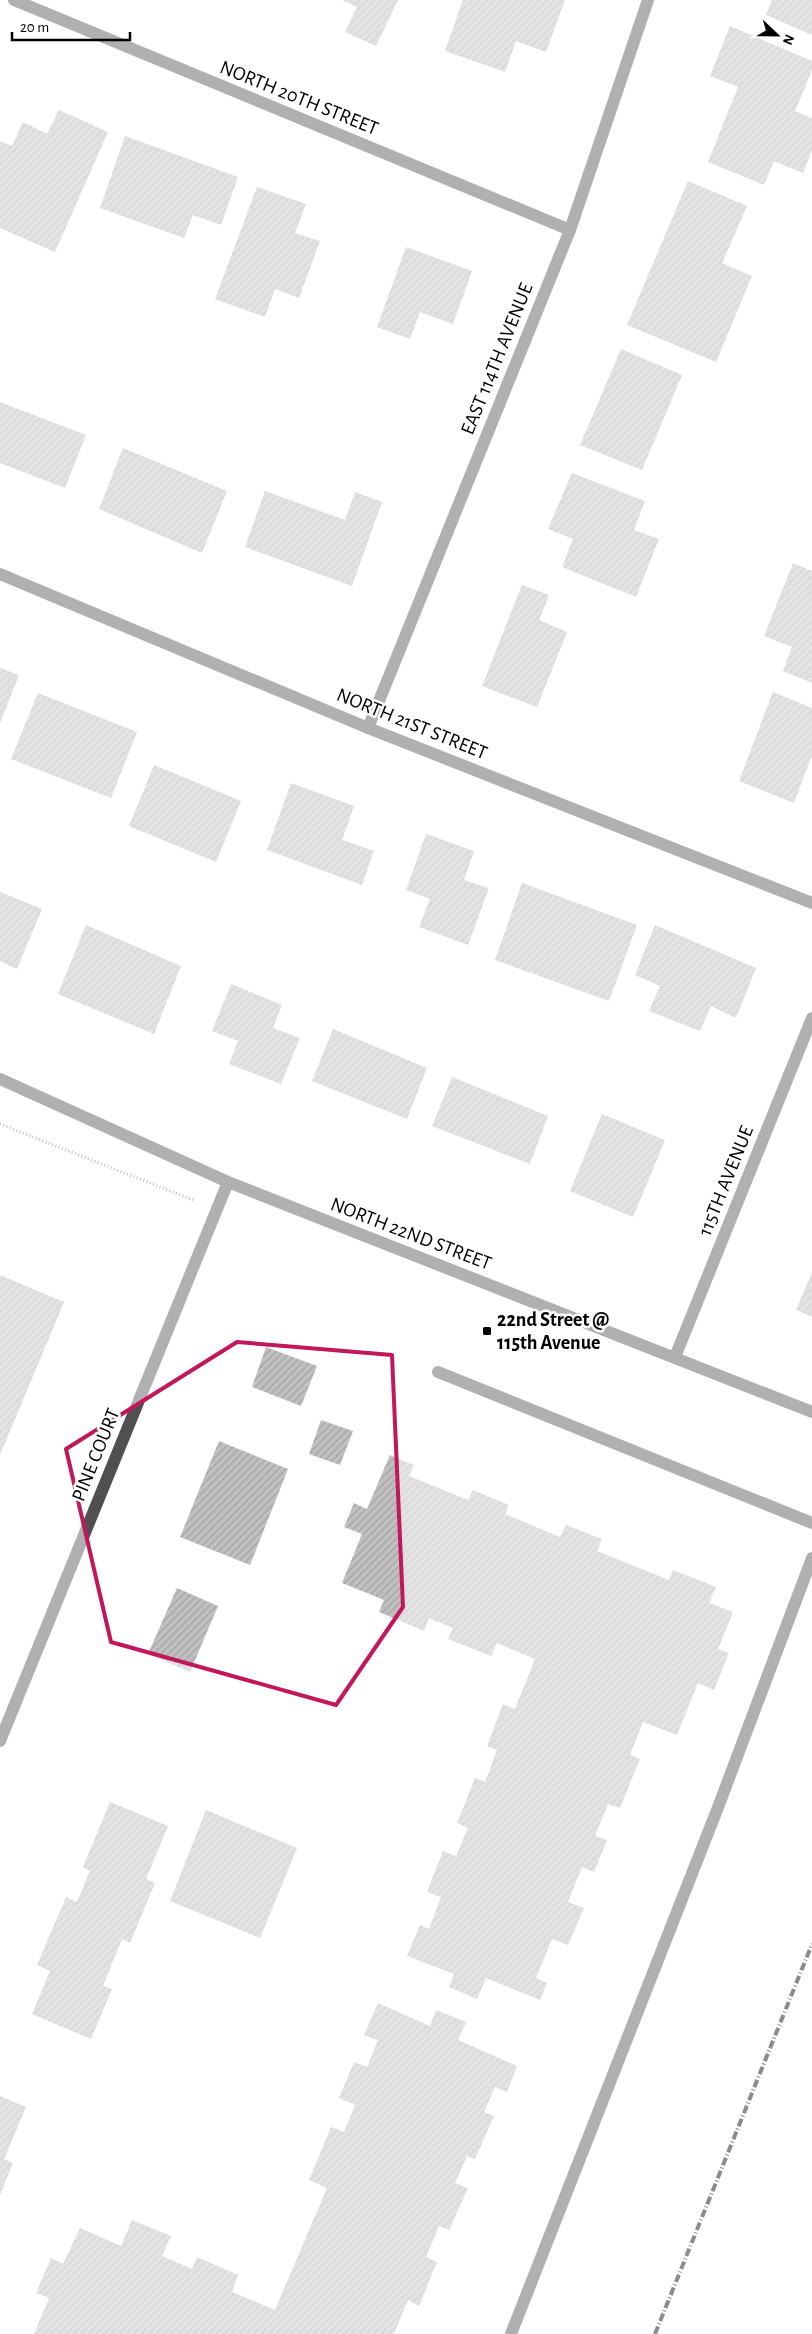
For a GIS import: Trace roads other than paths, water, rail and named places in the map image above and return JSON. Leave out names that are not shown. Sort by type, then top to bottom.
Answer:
[{"type":"street","name":"NORTH 20TH STREET","points":[[14,0],[570,230]]},
{"type":"street","name":"EAST 114TH AVENUE","points":[[368,728],[570,230],[648,0]]},
{"type":"street","name":"NORTH 21ST STREET","points":[[0,574],[368,728],[812,903]]},
{"type":"street","name":"115TH AVENUE","points":[[675,1357],[812,1018]]},
{"type":"street","name":"NORTH 22ND STREET","points":[[0,1080],[228,1182],[812,1412]]},
{"type":"street","name":"PINE COURT","points":[[0,1741],[228,1182]]},
{"type":"street","points":[[438,1372],[812,1523]]},
{"type":"street","points":[[511,2334],[713,1819],[812,1558]]},
{"type":"railway","points":[[655,2334],[812,1944]]},
{"type":"place","name":"22nd Street @ 115th Avenue","points":[[487,1331]]}]
